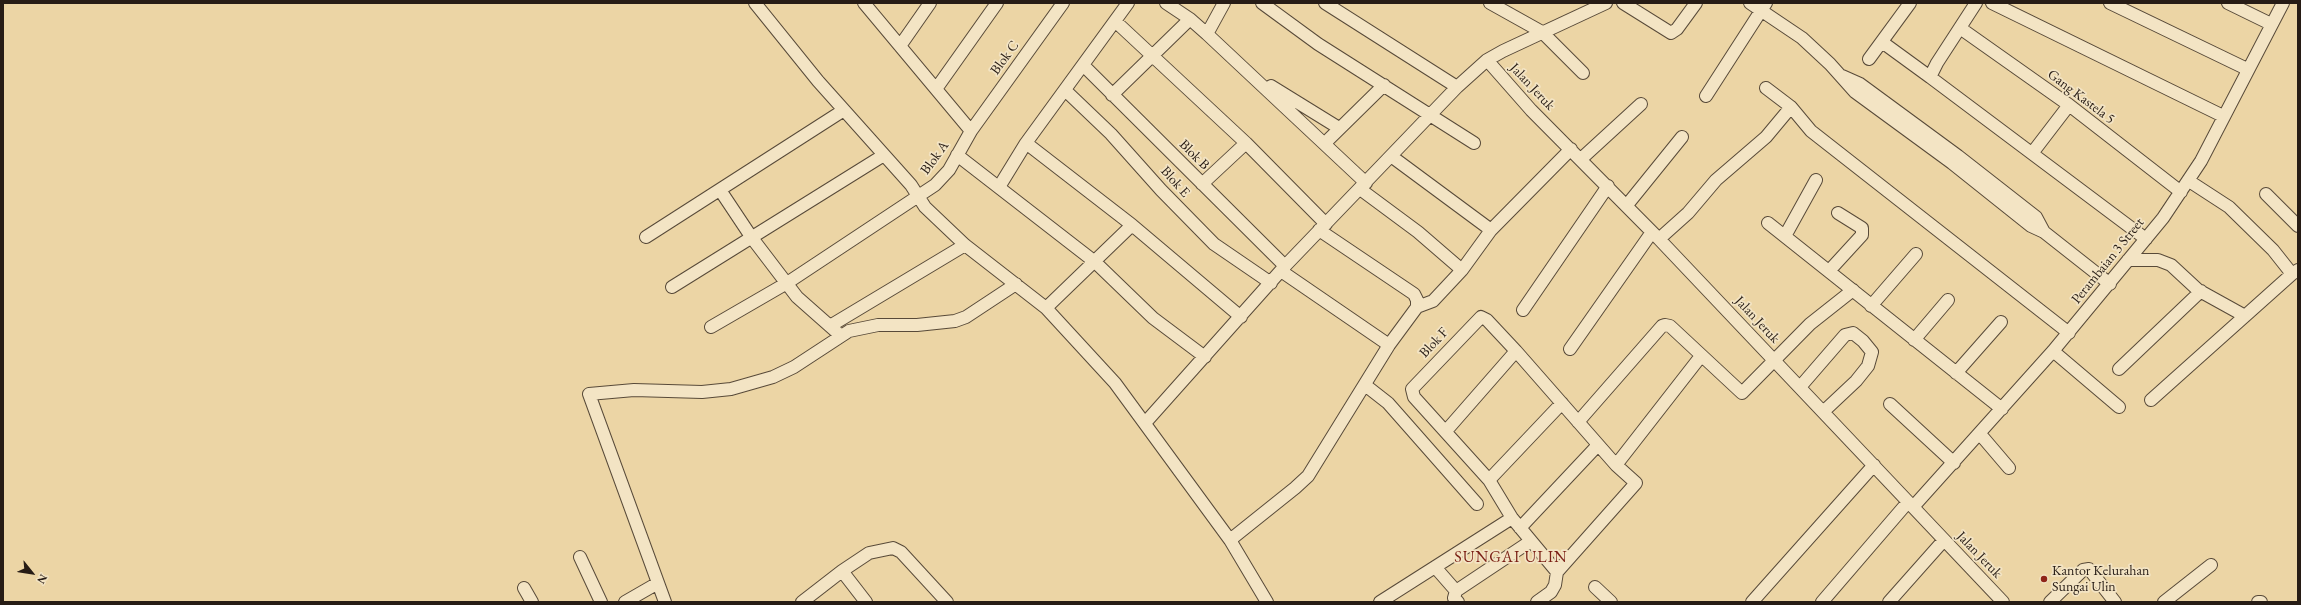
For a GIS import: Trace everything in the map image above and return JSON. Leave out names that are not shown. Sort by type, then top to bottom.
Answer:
[{"type":"street","points":[[755,3],[806,66],[920,197],[925,207],[965,245],[1046,308],[1115,383],[1230,540],[1267,602]]},
{"type":"street","points":[[864,3],[971,131]]},
{"type":"street","points":[[900,46],[930,3]]},
{"type":"street","points":[[936,89],[997,3]]},
{"type":"street","name":"Blok C","points":[[971,131],[1062,3]]},
{"type":"street","points":[[1000,187],[1026,143],[1066,91],[1128,3]]},
{"type":"street","points":[[1166,3],[1190,19],[1207,34],[1325,143],[1363,186],[1462,270]]},
{"type":"street","points":[[1207,34],[1224,3]]},
{"type":"street","points":[[1262,3],[1318,44],[1474,144]]},
{"type":"street","points":[[1325,3],[1457,87]]},
{"type":"street","points":[[1490,3],[1542,32],[1583,73]]},
{"type":"street","points":[[1145,423],[1241,317],[1283,268],[1457,87],[1487,60],[1542,32],[1606,3]]},
{"type":"street","points":[[1623,3],[1671,33],[1677,29],[1696,3]]},
{"type":"street","points":[[1750,3],[1764,7],[1802,38],[1855,92],[1955,160],[2031,226],[2044,232],[2110,284]]},
{"type":"street","points":[[1870,59],[1910,3]]},
{"type":"street","points":[[1930,77],[1937,63],[1976,3]]},
{"type":"street","points":[[1992,3],[2223,116]]},
{"type":"street","points":[[2110,3],[2247,69]]},
{"type":"street","points":[[2228,3],[2271,24]]},
{"type":"street","name":"Perambaian 3 Street","points":[[1822,602],[1911,505],[1954,463],[1980,434],[2069,333],[2146,239],[2189,181],[2282,3]]},
{"type":"street","points":[[1706,96],[1764,7]]},
{"type":"street","points":[[1112,94],[1190,19]]},
{"type":"street","points":[[1115,21],[1246,143],[1323,227],[1414,294],[1418,300],[1417,307],[1390,345],[1308,476],[1230,540]]},
{"type":"street","name":"Gang Kastela 5","points":[[1960,28],[2069,105],[2181,192]]},
{"type":"street","points":[[1882,42],[2033,152],[2146,239]]},
{"type":"street","name":"Jalan Jeruk","points":[[1487,60],[1571,149],[1656,235],[2003,602]]},
{"type":"street","name":"Blok B","points":[[1083,65],[1202,184],[1283,268],[1390,345]]},
{"type":"street","points":[[1246,71],[1340,128]]},
{"type":"street","points":[[1325,143],[1384,85]]},
{"type":"street","points":[[1766,88],[1791,107],[1811,131],[2069,333]]},
{"type":"street","name":"Blok E","points":[[1066,91],[1111,134],[1166,195],[1214,244],[1271,283]]},
{"type":"street","points":[[1581,159],[1641,104]]},
{"type":"street","points":[[2033,152],[2069,105]]},
{"type":"street","points":[[1570,349],[1656,235],[1688,214],[1716,180],[1766,137],[1791,107]]},
{"type":"street","points":[[646,236],[844,110]]},
{"type":"street","name":"Blok A","points":[[711,326],[787,283],[920,197],[935,185],[949,170],[971,131]]},
{"type":"street","points":[[1627,205],[1682,137]]},
{"type":"street","points":[[1026,143],[1132,225],[1241,317]]},
{"type":"street","points":[[1202,184],[1246,143]]},
{"type":"street","points":[[1417,307],[1433,300],[1462,270],[1490,230],[1571,149]]},
{"type":"street","points":[[672,288],[884,155]]},
{"type":"street","points":[[957,155],[1095,262],[1153,318],[1205,357]]},
{"type":"street","points":[[1391,156],[1490,230]]},
{"type":"street","points":[[1785,236],[1816,180]]},
{"type":"street","points":[[2151,400],[2295,272],[2229,208],[2189,181]]},
{"type":"street","points":[[1523,310],[1608,186]]},
{"type":"street","points":[[720,190],[752,238],[796,297],[840,335]]},
{"type":"street","points":[[2266,194],[2298,226]]},
{"type":"street","points":[[1829,271],[1862,235],[1862,228],[1838,213]]},
{"type":"street","points":[[1768,223],[1914,340],[2002,408]]},
{"type":"street","points":[[1046,308],[1132,225]]},
{"type":"street","points":[[830,326],[965,245]]},
{"type":"street","points":[[1871,306],[1916,254]]},
{"type":"street","points":[[2128,260],[2158,260],[2171,266],[2201,292],[2245,316]]},
{"type":"street","points":[[665,602],[589,394],[634,390],[702,392],[731,389],[773,378],[794,367],[840,335],[878,325],[917,325],[955,321],[966,317],[1016,284]]},
{"type":"street","points":[[1578,422],[1665,324],[1670,326],[1742,392],[1820,315],[1853,290]]},
{"type":"street","points":[[2119,369],[2201,292]]},
{"type":"street","points":[[1914,340],[1948,300]]},
{"type":"street","name":"Blok F","points":[[1446,431],[1414,397],[1412,389],[1477,319],[1481,317],[1487,320],[1516,351]]},
{"type":"street","points":[[1956,373],[2001,322]]},
{"type":"street","points":[[1800,387],[1845,335],[1853,333],[1863,341],[1872,352],[1868,366],[1856,381],[1824,412]]},
{"type":"street","points":[[1537,602],[1551,592],[1555,585],[1557,572],[1636,484],[1616,465],[1516,351],[1446,431],[1489,480],[1512,518],[1557,572]]},
{"type":"street","points":[[2053,351],[2119,408]]},
{"type":"street","points":[[1616,465],[1701,356]]},
{"type":"street","points":[[1365,385],[1388,403],[1477,504]]},
{"type":"street","points":[[1489,480],[1562,403]]},
{"type":"street","points":[[1890,404],[1954,463]]},
{"type":"street","points":[[1980,434],[2009,468]]},
{"type":"street","points":[[1520,528],[1598,445]]},
{"type":"street","points":[[1752,602],[1874,465]]},
{"type":"street","points":[[1380,602],[1512,518]]},
{"type":"street","points":[[1889,602],[1944,540]]},
{"type":"street","points":[[1435,567],[1457,597],[1531,541]]},
{"type":"street","points":[[802,602],[842,571],[869,553],[893,548],[900,552],[947,602]]},
{"type":"street","points":[[580,557],[601,602]]},
{"type":"street","points":[[2164,602],[2211,565]]},
{"type":"street","points":[[2050,602],[2083,570],[2089,569],[2115,602]]},
{"type":"street","points":[[842,571],[866,602]]},
{"type":"street","points":[[625,602],[658,583]]},
{"type":"street","points":[[1595,587],[1611,602]]},
{"type":"street","points":[[524,588],[532,602]]},
{"type":"place","name":"Kantor Kelurahan Sungai Ulin","points":[[2044,579]]},
{"type":"district","name":"SUNGAI ULIN","points":[[1511,558]]}]
